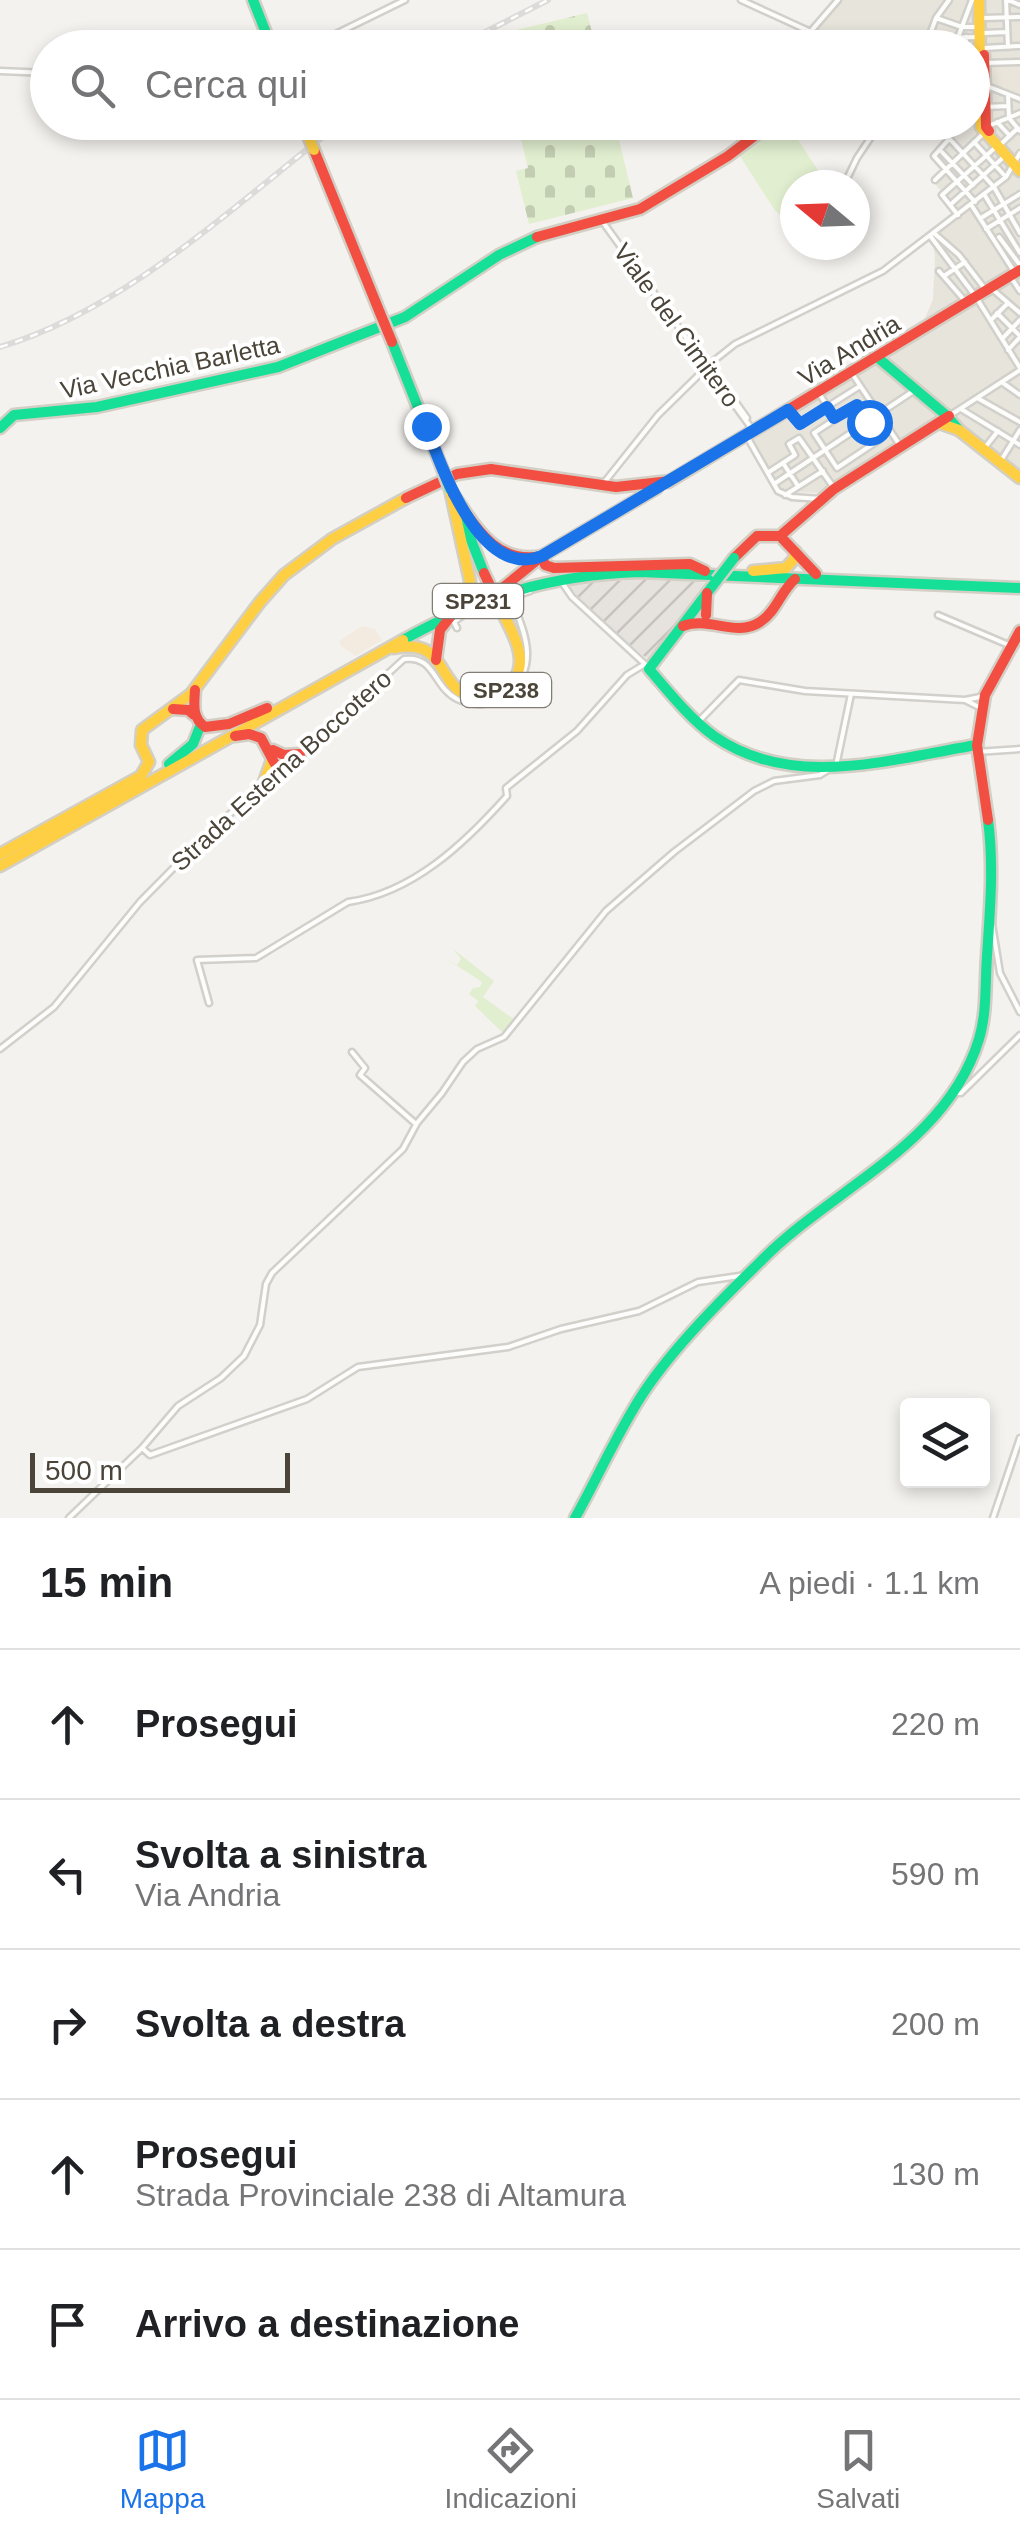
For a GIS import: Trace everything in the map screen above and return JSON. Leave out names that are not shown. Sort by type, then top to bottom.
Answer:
[{"type":"main road","points":[[253,0],[265,30]]},
{"type":"main road","points":[[978,0],[978,30]]},
{"type":"main road","points":[[990,130],[1011,155]]},
{"type":"main road","name":"SP238","points":[[310,140],[520,663],[518,674],[504,691],[484,698],[464,694],[436,661]]},
{"type":"main road","name":"Via Vecchia Barletta","points":[[0,428],[14,415],[98,407],[278,368],[406,317],[499,255],[529,240],[640,209],[749,140]]},
{"type":"main road","name":"Via Andria","points":[[500,590],[542,556],[1017,271]]},
{"type":"main road","points":[[877,357],[951,424],[1020,478]]},
{"type":"main road","points":[[780,536],[834,489],[901,446],[951,424]]},
{"type":"main road","points":[[169,764],[199,738],[192,711],[194,690],[253,610],[298,563],[338,534],[464,472],[500,469],[620,490],[632,493],[634,502]]},
{"type":"main road","points":[[620,490],[670,481]]},
{"type":"main road","points":[[450,489],[495,548],[523,560],[542,556],[545,565],[554,568],[690,564],[705,571]]},
{"type":"main road","points":[[444,614],[465,599],[470,581],[450,489]]},
{"type":"main road","points":[[620,490],[621,509]]},
{"type":"main road","points":[[704,617],[707,593],[757,536],[780,536],[791,542],[803,566],[816,574]]},
{"type":"main road","points":[[754,574],[786,570],[793,564],[795,551]]},
{"type":"main road","name":"SP231","points":[[0,860],[444,614],[500,590],[543,578],[629,567],[796,579],[1020,586]]},
{"type":"main road","name":"SP231","points":[[0,860],[216,744],[270,710],[484,599],[548,581],[601,574],[816,574],[1020,586]]},
{"type":"main road","points":[[754,574],[773,582],[778,596]]},
{"type":"main road","points":[[796,579],[778,596],[769,615],[752,627],[733,628],[704,617],[682,626],[647,667],[712,734],[746,754],[785,765],[831,770],[977,748]]},
{"type":"main road","points":[[436,661],[436,644],[444,624],[484,599]]},
{"type":"main road","points":[[576,1518],[644,1392],[747,1275],[762,1259],[870,1176],[956,1093],[980,1036],[989,920],[992,858],[977,748],[983,702],[1020,632]]},
{"type":"main road","points":[[341,674],[401,646],[420,648],[436,661]]},
{"type":"main road","points":[[0,860],[141,776],[150,762],[142,745],[142,730],[173,709],[192,711],[223,729],[270,710]]},
{"type":"main road","points":[[263,786],[272,754],[265,732],[270,710]]},
{"type":"main road","points":[[216,744],[242,734],[256,735],[266,742],[284,768]]},
{"type":"main road","points":[[272,754],[300,754]]},
{"type":"street","points":[[345,30],[406,0]]},
{"type":"street","points":[[742,0],[807,30]]},
{"type":"street","points":[[813,30],[838,0]]},
{"type":"street","points":[[932,30],[949,0]]},
{"type":"street","points":[[960,30],[978,0]]},
{"type":"street","points":[[1008,47],[1007,0],[1020,5]]},
{"type":"street","points":[[990,30],[1007,18],[1020,17]]},
{"type":"street","points":[[936,18],[967,30]]},
{"type":"street","points":[[990,36],[1008,32]]},
{"type":"street","points":[[990,42],[1020,46]]},
{"type":"street","points":[[990,64],[1020,62]]},
{"type":"street","points":[[0,70],[30,72]]},
{"type":"street","points":[[990,95],[1008,94],[1020,99]]},
{"type":"street","points":[[600,487],[658,415],[735,344],[883,271],[1006,177],[1019,129],[1009,118],[1008,94]]},
{"type":"street","points":[[990,99],[1008,106]]},
{"type":"street","points":[[990,126],[1020,114]]},
{"type":"street","points":[[851,170],[868,140]]},
{"type":"street","points":[[996,239],[1019,230],[994,187],[949,140],[934,156],[966,192],[986,229],[1017,271],[1020,291]]},
{"type":"street","points":[[935,180],[974,142],[1006,177]]},
{"type":"street","points":[[940,150],[973,185]]},
{"type":"street","points":[[958,215],[942,195],[986,156],[1011,155]]},
{"type":"street","points":[[950,205],[1011,155]]},
{"type":"street","points":[[984,194],[1020,253]]},
{"type":"street","points":[[980,218],[1020,194]]},
{"type":"street","points":[[986,229],[1020,208]]},
{"type":"street","name":"Viale del Cimitero","points":[[601,218],[708,366],[751,432],[778,492],[784,495]]},
{"type":"street","points":[[933,235],[965,282],[980,294]]},
{"type":"street","points":[[933,235],[965,262],[990,320],[1020,369],[960,409],[951,424]]},
{"type":"street","points":[[996,239],[1017,271]]},
{"type":"street","points":[[938,262],[946,256]]},
{"type":"street","points":[[944,276],[965,262]]},
{"type":"street","points":[[939,271],[953,286],[1019,308]]},
{"type":"street","points":[[944,288],[965,282]]},
{"type":"street","points":[[990,320],[1008,302]]},
{"type":"street","points":[[998,313],[1020,336],[1008,350]]},
{"type":"street","points":[[1002,339],[1020,320]]},
{"type":"street","points":[[1014,359],[1020,354]]},
{"type":"street","points":[[851,372],[901,446]]},
{"type":"street","points":[[1003,383],[1020,395]]},
{"type":"street","points":[[788,410],[800,424],[860,386]]},
{"type":"street","points":[[774,484],[915,390]]},
{"type":"street","points":[[818,392],[834,418]]},
{"type":"street","points":[[979,399],[1020,422]]},
{"type":"street","points":[[857,405],[869,422],[879,440],[836,468],[814,433],[857,405]]},
{"type":"street","points":[[951,424],[960,409]]},
{"type":"street","points":[[960,409],[1017,443]]},
{"type":"street","points":[[1000,462],[1017,443],[1020,430]]},
{"type":"street","points":[[983,450],[998,432]]},
{"type":"street","points":[[769,472],[795,455],[789,444],[800,438],[834,489]]},
{"type":"street","points":[[783,463],[798,486]]},
{"type":"street","points":[[784,495],[822,470]]},
{"type":"street","points":[[784,495],[821,499]]},
{"type":"street","points":[[457,628],[457,618],[511,597],[564,584],[627,577]]},
{"type":"street","points":[[208,1004],[198,960],[256,958],[348,902],[363,900],[439,861],[468,840],[507,796],[506,788],[577,730],[627,676],[647,667],[572,597],[564,584]]},
{"type":"street","name":"Strada Esterna Boccotero","points":[[0,1050],[54,1007],[140,902],[210,831],[404,659],[421,659],[428,664],[442,686],[460,700],[484,704],[508,695],[517,687],[527,648],[511,597]]},
{"type":"street","points":[[938,615],[1011,646]]},
{"type":"street","points":[[699,721],[739,680],[805,691],[983,702]]},
{"type":"street","points":[[69,1518],[142,1448],[178,1406],[221,1378],[244,1356],[260,1326],[266,1284],[272,1273],[403,1149],[416,1124],[463,1062],[477,1048],[504,1036],[606,912],[674,852],[754,791],[774,781],[831,770],[851,694]]},
{"type":"street","points":[[965,700],[983,702]]},
{"type":"street","points":[[977,748],[1020,749]]},
{"type":"street","points":[[989,920],[1000,974],[1020,1012]]},
{"type":"street","points":[[956,1093],[961,1093],[1020,1035]]},
{"type":"street","points":[[352,1052],[365,1068],[360,1075],[416,1124]]},
{"type":"street","points":[[142,1448],[150,1455],[308,1399],[358,1367],[508,1347],[562,1329],[639,1311],[698,1282],[747,1275]]},
{"type":"street","points":[[993,1518],[1020,1438]]},
{"type":"shaded area","points":[[841,0],[1020,0],[1020,473],[947,414],[840,486],[823,493],[784,492],[774,485],[745,435],[921,328],[933,299],[935,256],[931,236],[959,213],[932,180],[943,169],[931,156],[943,140],[990,140],[990,30],[815,30]]},
{"type":"shaded area","points":[[1020,65],[1020,93],[990,83],[990,66]]},
{"type":"shaded area","points":[[630,576],[690,578],[711,584],[655,660],[650,661],[617,634],[569,588],[574,584],[629,580]]},
{"type":"shaded area","points":[[362,626],[375,629],[382,640],[355,656],[339,641]]},
{"type":"green space","points":[[587,13],[592,30],[516,30]]},
{"type":"green space","points":[[521,140],[619,140],[633,198],[529,224],[516,171],[528,168]]},
{"type":"green space","points":[[755,140],[798,140],[818,170],[780,170],[780,215],[738,153]]},
{"type":"green space","points":[[453,949],[494,981],[483,997],[515,1020],[504,1034],[475,1006],[478,1001],[469,994],[482,982],[445,958],[457,965],[461,959]]},
{"type":"railway","points":[[489,30],[548,0]]},
{"type":"railway","points":[[0,347],[93,307],[137,280],[320,140]]},
{"type":"traffic: fast","points":[[253,0],[265,30]]},
{"type":"traffic: fast","points":[[0,428],[14,415],[97,407],[278,367],[405,317],[499,255],[537,237]]},
{"type":"traffic: fast","points":[[392,342],[442,468]]},
{"type":"traffic: fast","points":[[877,357],[959,430]]},
{"type":"traffic: fast","points":[[442,468],[450,489]]},
{"type":"traffic: fast","points":[[464,522],[484,573]]},
{"type":"traffic: fast","points":[[717,580],[734,558]]},
{"type":"traffic: fast","points":[[403,640],[489,600],[546,583],[607,574],[640,572],[1020,588]]},
{"type":"traffic: fast","points":[[717,580],[649,669],[714,736],[744,753],[776,763],[809,767],[876,763],[977,745]]},
{"type":"traffic: fast","points":[[169,764],[193,744],[201,724]]},
{"type":"traffic: fast","points":[[575,1518],[635,1407],[684,1341],[789,1236],[915,1137],[963,1076],[979,1039],[985,1008],[991,888],[988,820]]},
{"type":"traffic: slow","points":[[979,0],[979,30]]},
{"type":"traffic: slow","points":[[990,137],[1020,171]]},
{"type":"traffic: slow","points":[[310,140],[314,150]]},
{"type":"traffic: slow","points":[[939,423],[959,430],[1020,478]]},
{"type":"traffic: slow","points":[[450,489],[470,581],[468,594],[457,606]]},
{"type":"traffic: slow","points":[[0,854],[141,776],[149,762],[141,745],[142,730],[191,694],[284,575],[332,539],[406,498]]},
{"type":"traffic: slow","points":[[753,571],[786,568],[795,551]]},
{"type":"traffic: slow","points":[[394,648],[410,646],[425,650],[451,682],[470,696],[500,693],[514,680],[520,661],[516,641],[501,609]]},
{"type":"traffic: slow","points":[[0,866],[403,640]]},
{"type":"traffic: slow","points":[[263,785],[272,760]]},
{"type":"traffic: jam","points":[[537,237],[640,209],[749,140]]},
{"type":"traffic: jam","points":[[314,150],[380,313]]},
{"type":"traffic: jam","points":[[668,482],[1020,270]]},
{"type":"traffic: jam","points":[[380,313],[392,342]]},
{"type":"traffic: jam","points":[[734,558],[757,536],[780,536],[834,489],[949,416]]},
{"type":"traffic: jam","points":[[406,498],[457,474],[491,469],[616,487],[670,481]]},
{"type":"traffic: jam","points":[[453,494],[489,541],[512,555],[526,557],[542,556],[657,488]]},
{"type":"traffic: jam","points":[[780,536],[816,574]]},
{"type":"traffic: jam","points":[[500,590],[542,556],[545,565],[554,568],[690,564],[705,571]]},
{"type":"traffic: jam","points":[[484,573],[501,609]]},
{"type":"traffic: jam","points":[[683,626],[751,626],[770,613],[795,579]]},
{"type":"traffic: jam","points":[[706,615],[707,593]]},
{"type":"traffic: jam","points":[[436,660],[440,630],[451,616]]},
{"type":"traffic: jam","points":[[988,820],[977,745],[985,695],[1020,631]]},
{"type":"traffic: jam","points":[[195,690],[196,715],[205,727],[229,724],[267,708]]},
{"type":"traffic: jam","points":[[173,709],[188,710],[194,715]]},
{"type":"traffic: jam","points":[[235,736],[249,734],[261,738],[275,764],[283,768]]},
{"type":"traffic: jam","points":[[273,750],[284,755],[300,754]]},
{"type":"route","points":[[426,426],[450,489],[484,537],[513,558],[531,560],[788,410],[800,424],[827,407],[834,418],[857,405],[869,422]]}]
